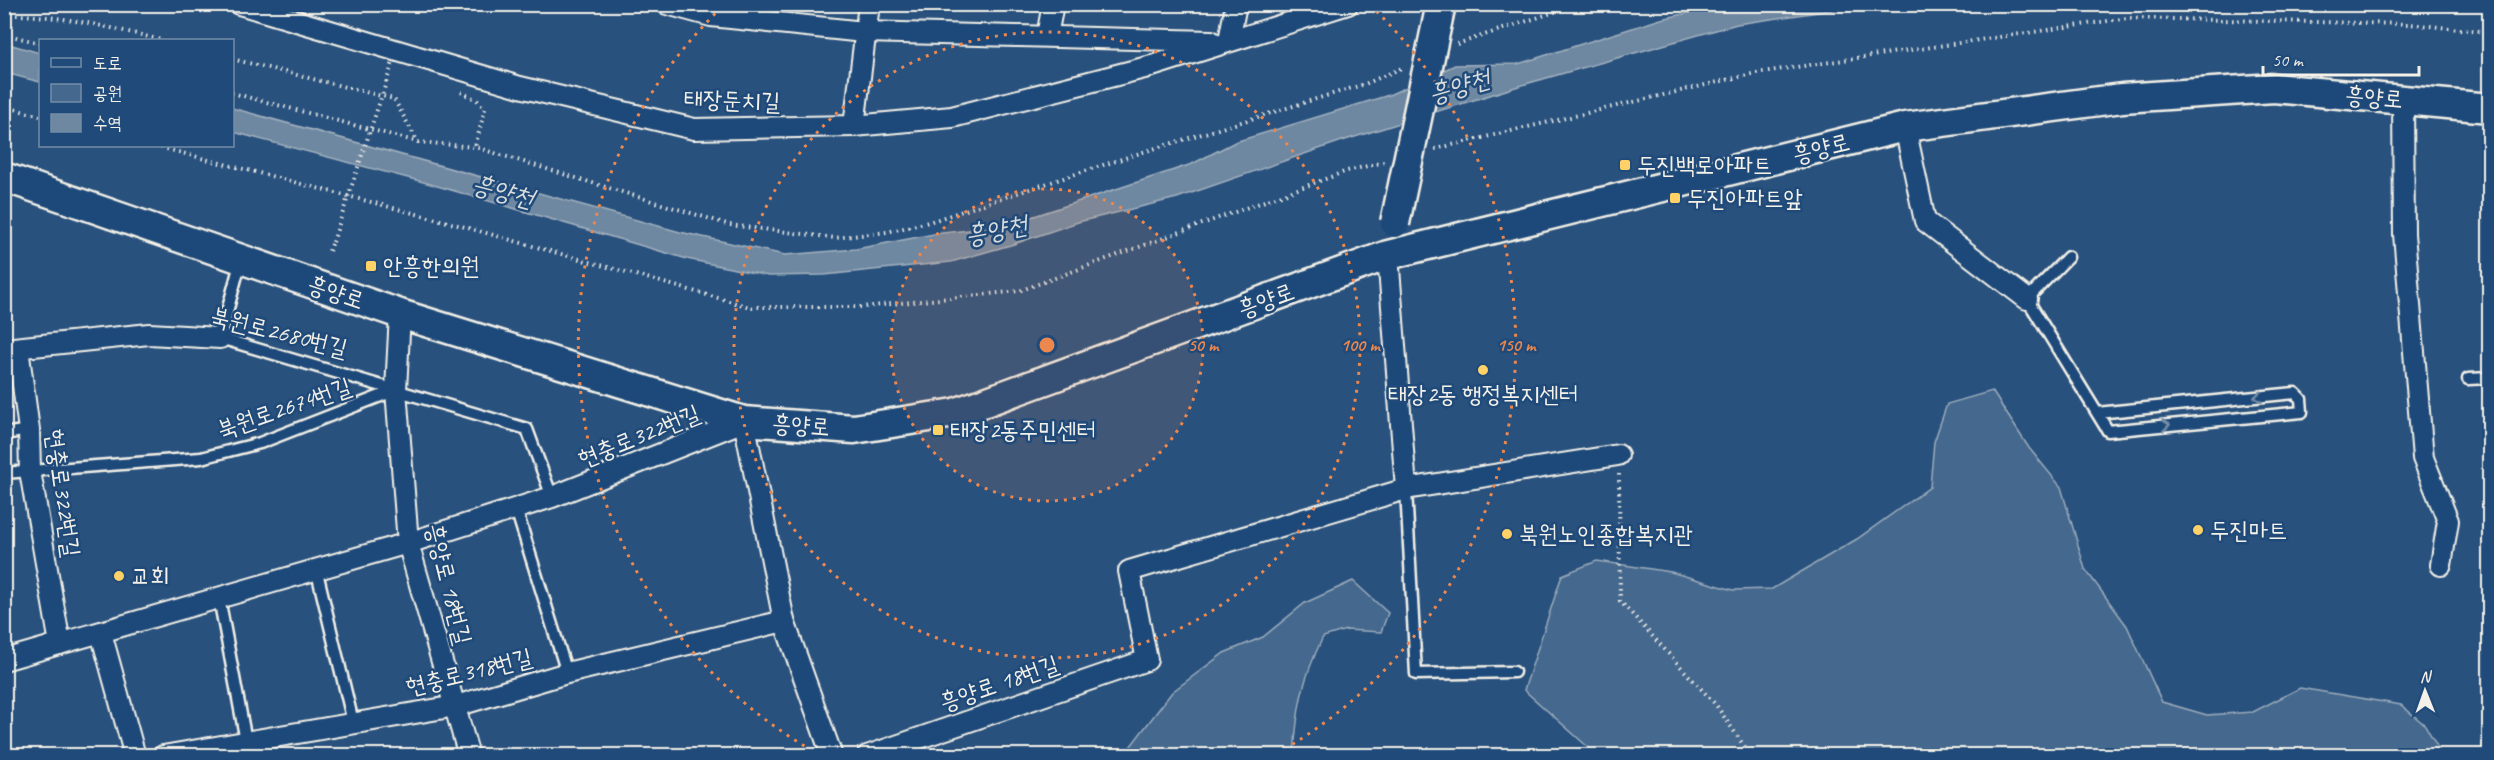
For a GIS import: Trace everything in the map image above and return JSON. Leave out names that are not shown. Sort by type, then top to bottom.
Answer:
[{"type":"street","name":"태장둔치길","points":[[239,4],[520,87],[694,129],[854,126],[952,117],[1152,66],[1348,4]]},
{"type":"street","points":[[667,4],[711,16],[864,32],[1229,42],[1236,4]]},
{"type":"street","points":[[854,126],[869,4]]},
{"type":"street","points":[[1047,36],[1053,4]]},
{"type":"street","points":[[1441,4],[1388,255],[1406,489],[1618,455]]},
{"type":"street","name":"흥양로","points":[[4,177],[400,314],[744,421],[854,429],[955,413],[1388,255],[1905,127],[2122,98],[2274,88],[2490,108]]},
{"type":"street","points":[[2403,99],[2404,234],[2423,458],[2448,521],[2441,565]]},
{"type":"street","points":[[1905,127],[1925,221],[2027,299]]},
{"type":"street","name":"흥양로 18번길","points":[[400,314],[396,390],[408,543],[470,756]]},
{"type":"street","name":"북원로2680번길","points":[[11,349],[149,334],[220,338]]},
{"type":"street","name":"현충로322번길","points":[[11,349],[29,430],[30,471],[60,645]]},
{"type":"street","points":[[744,421],[784,621],[832,756]]},
{"type":"street","name":"현충로322번길","points":[[4,660],[408,543],[516,509],[744,421]]},
{"type":"street","name":"흥양로 18번길","points":[[867,756],[1147,660],[1129,571],[1406,489]]},
{"type":"street","name":"현충로318번길","points":[[163,756],[456,706],[567,673],[784,621]]},
{"type":"street","points":[[101,633],[135,756]]},
{"type":"lane","points":[[2068,257],[2027,299],[2108,431],[2302,412],[2301,399],[2295,393],[2097,413]]},
{"type":"lane","points":[[220,338],[241,258]]},
{"type":"lane","name":"북원로2680번길","points":[[220,338],[396,390]]},
{"type":"lane","points":[[2468,379],[2490,378]]},
{"type":"lane","points":[[396,390],[527,429],[552,497]]},
{"type":"lane","name":"북원로2674번길","points":[[4,473],[201,458],[260,443],[396,390]]},
{"type":"lane","points":[[4,434],[29,430]]},
{"type":"lane","points":[[1406,489],[1416,674],[1514,672]]},
{"type":"lane","points":[[516,509],[567,673]]},
{"type":"lane","points":[[316,568],[353,722]]},
{"type":"lane","points":[[219,598],[246,741]]},
{"type":"path","points":[[4,15],[46,16],[99,25],[157,39]]},
{"type":"path","points":[[1423,152],[1756,73],[2128,18],[2409,24],[2490,32]]},
{"type":"path","points":[[4,34],[39,43]]},
{"type":"path","points":[[329,251],[393,62]]},
{"type":"path","points":[[456,89],[477,100],[485,109],[475,147]]},
{"type":"path","points":[[234,94],[418,142]]},
{"type":"path","points":[[4,106],[39,116]]},
{"type":"path","points":[[159,147],[440,220],[750,307],[862,307],[1019,291],[1347,171],[1391,160]]},
{"type":"path","points":[[1618,455],[1620,601],[1716,705],[1751,756]]},
{"type":"green space","points":[[1992,391],[2029,448],[2061,487],[2085,569],[2127,626],[2162,702],[2207,715],[2253,712],[2300,688],[2401,705],[2425,725],[2442,755],[1597,755],[1524,690],[1562,575],[1597,561],[1671,572],[1733,590],[1772,589],[1857,539],[1930,487],[1934,442],[1947,404]]},
{"type":"green space","points":[[1353,581],[1388,613],[1381,632],[1346,630],[1323,637],[1305,681],[1294,755],[1124,755],[1172,692],[1224,653],[1263,637],[1305,603]]},
{"type":"water","name":"흥양천","points":[[1725,5],[1866,5],[1737,24],[1522,85],[1342,141],[1177,198],[1078,222],[951,262],[824,275],[768,276],[687,259],[427,183],[234,132],[234,109],[680,232],[785,255],[856,249],[934,234],[1004,226],[1192,164],[1235,142],[1389,95],[1455,65],[1518,64],[1661,19]]},
{"type":"water","points":[[5,43],[39,53],[39,82],[5,73]]},
{"type":"place","name":"두진백로아파트","points":[[1625,165]]},
{"type":"place","name":"두진아파트앞","points":[[1675,198]]},
{"type":"place","name":"안흥한의원","points":[[371,266]]},
{"type":"place","name":"태장2동 행정복지센터","points":[[1483,370]]},
{"type":"place","name":"태장2동주민센터","points":[[938,430]]},
{"type":"place","name":"두진마트","points":[[2198,530]]},
{"type":"place","name":"북원노인종합복지관","points":[[1507,534]]},
{"type":"place","name":"교회","points":[[119,576]]}]
